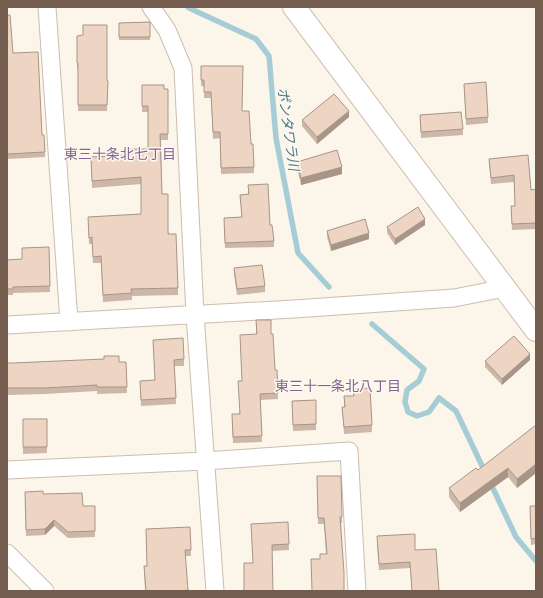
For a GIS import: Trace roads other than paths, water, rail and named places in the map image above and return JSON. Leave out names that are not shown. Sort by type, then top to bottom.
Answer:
[{"type":"street","points":[[47,7],[69,322]]},
{"type":"street","points":[[151,7],[167,30],[183,68],[195,315],[215,591]]},
{"type":"street","points":[[294,7],[536,330]]},
{"type":"street","points":[[7,325],[195,315],[454,298],[505,288]]},
{"type":"street","points":[[7,470],[205,461],[349,451],[357,591]]},
{"type":"street","points":[[7,553],[45,591]]},
{"type":"waterway","name":"ポンタワラ川","points":[[188,7],[256,39],[269,56],[276,138],[298,253],[329,287]]},
{"type":"waterway","name":"ポンタワラ川","points":[[372,324],[424,369],[419,381],[407,390],[405,402],[408,412],[417,416],[429,412],[439,398],[456,411],[485,472]]},
{"type":"waterway","name":"ポンタワラ川","points":[[490,482],[516,537],[536,561]]},
{"type":"district","name":"東三十条北七丁目","points":[[120,153]]},
{"type":"district","name":"東三十一条北八丁目","points":[[338,385]]}]
